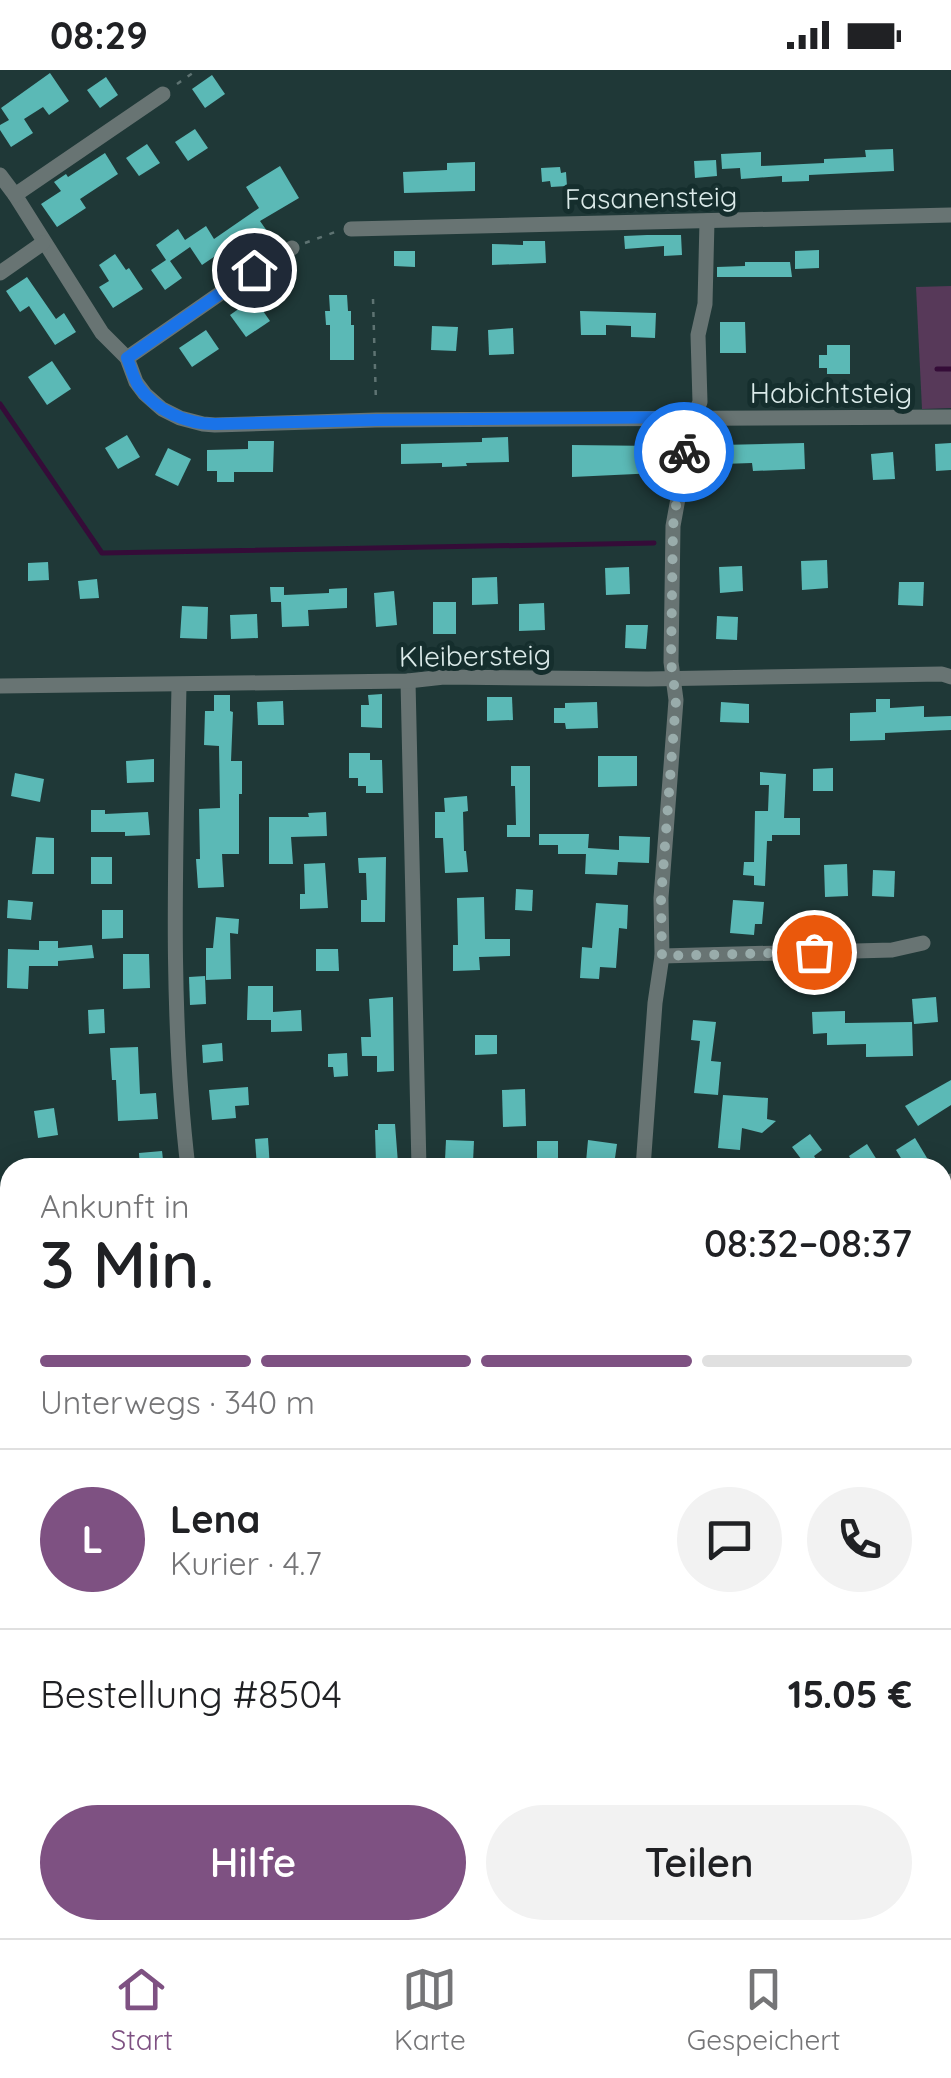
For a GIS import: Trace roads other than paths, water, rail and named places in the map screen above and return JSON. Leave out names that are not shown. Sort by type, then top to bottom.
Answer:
[{"type":"street","points":[[15,194],[163,94]]},
{"type":"street","name":"Habichtsteig","points":[[0,175],[102,333],[127,358],[145,394],[162,409],[192,422],[951,417]]},
{"type":"street","name":"Fasanensteig","points":[[351,229],[951,215]]},
{"type":"street","points":[[644,1158],[662,956],[661,898],[676,700],[671,662],[673,526],[686,434],[700,402],[698,335],[705,304],[707,221]]},
{"type":"street","points":[[0,273],[43,243]]},
{"type":"street","points":[[127,358],[292,248]]},
{"type":"street","name":"Kleibersteig","points":[[0,686],[408,681],[444,677],[951,677]]},
{"type":"street","points":[[408,681],[420,1158]]},
{"type":"street","points":[[179,685],[176,948],[187,1158]]},
{"type":"street","points":[[662,956],[892,950],[923,942]]},
{"type":"waterway","points":[[937,369],[951,369]]},
{"type":"waterway","points":[[0,404],[102,553],[654,543]]}]
